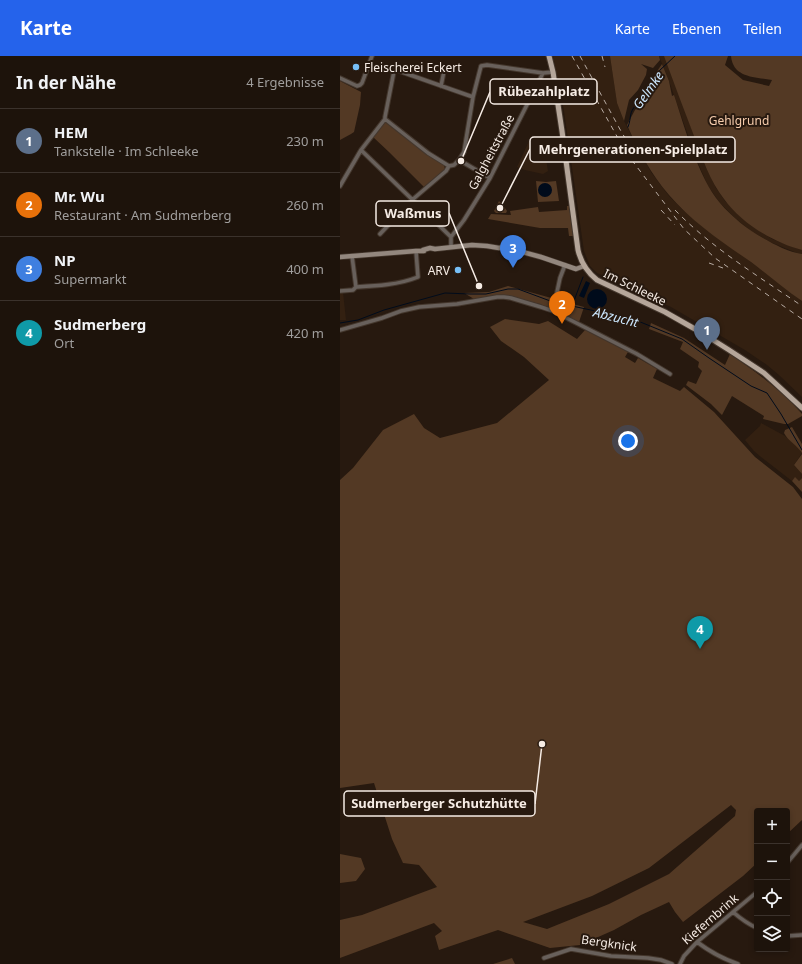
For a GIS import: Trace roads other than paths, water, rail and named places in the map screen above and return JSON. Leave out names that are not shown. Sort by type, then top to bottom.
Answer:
[{"type":"main road","name":"Im Schleeke","points":[[549,56],[553,72],[562,131],[578,250],[584,266],[597,280],[678,319],[751,364],[775,383],[802,408]]},
{"type":"main road","points":[[340,257],[472,245],[499,248],[504,247],[541,257],[576,269],[584,266]]},
{"type":"street","points":[[340,78],[357,86],[360,85],[372,56]]},
{"type":"street","points":[[380,234],[412,200],[446,171],[449,166],[454,165],[459,160],[464,150],[473,97],[481,66],[484,65],[543,73],[553,72]]},
{"type":"street","points":[[340,186],[361,150],[385,119],[393,72],[395,70],[473,97]]},
{"type":"street","points":[[441,86],[444,71]]},
{"type":"street","name":"Galgheitstraße","points":[[451,237],[464,220],[490,178],[543,73]]},
{"type":"street","points":[[385,119],[428,153],[449,166]]},
{"type":"street","points":[[361,150],[451,237],[451,247]]},
{"type":"street","points":[[459,160],[490,178]]},
{"type":"street","points":[[340,291],[353,290],[356,287],[405,282],[418,277],[416,250]]},
{"type":"street","points":[[352,256],[356,287]]},
{"type":"street","points":[[554,309],[560,278],[565,265]]},
{"type":"street","points":[[340,330],[401,311],[420,307],[457,304],[504,297],[554,309],[637,354],[670,374]]},
{"type":"street","points":[[790,859],[802,845]]},
{"type":"street","name":"Kiefernbrink","points":[[680,964],[684,956],[697,942],[754,894]]},
{"type":"street","points":[[733,912],[742,920],[754,927]]},
{"type":"street","points":[[790,936],[802,935]]},
{"type":"street","points":[[697,942],[708,950],[738,964]]},
{"type":"street","name":"Bergknick","points":[[544,958],[571,949],[611,956],[648,958],[661,960],[672,964]]},
{"type":"water","points":[[542,183],[548,183],[552,187],[552,193],[548,197],[542,197],[538,193],[538,187]]},
{"type":"water","points":[[586,281],[590,283],[584,298],[579,296]]},
{"type":"water","points":[[597,289],[604,292],[607,299],[604,306],[597,309],[590,306],[587,299],[590,292]]},
{"type":"waterway","name":"Gelmke","points":[[628,127],[634,107],[659,71],[675,56]]},
{"type":"waterway","name":"Gelmke","points":[[572,306],[583,277]]},
{"type":"waterway","name":"Abzucht","points":[[340,323],[358,320],[384,310],[445,293],[486,294],[508,289],[518,289],[553,302]]},
{"type":"waterway","name":"Abzucht","points":[[556,303],[633,319],[682,339],[751,386],[767,393],[802,450]]},
{"type":"railway","points":[[572,56],[619,140],[634,163],[684,229],[715,258],[802,319]]},
{"type":"railway","points":[[580,56],[634,152]]},
{"type":"railway","points":[[602,56],[605,67]]},
{"type":"railway","points":[[661,210],[675,225]]},
{"type":"railway","points":[[675,210],[704,237],[802,306]]},
{"type":"railway","points":[[709,263],[723,268]]},
{"type":"place","name":"Fleischerei Eckert","points":[[356,67]]},
{"type":"place","name":"Rübezahlplatz","points":[[461,161]]},
{"type":"place","name":"Mehrgenerationen-Spielplatz","points":[[500,208]]},
{"type":"place","name":"NP","points":[[513,268]]},
{"type":"place","name":"ARV","points":[[458,270]]},
{"type":"place","name":"Waßmus","points":[[479,286]]},
{"type":"place","name":"Mr. Wu","points":[[562,324]]},
{"type":"place","name":"HEM","points":[[707,350]]},
{"type":"place","name":"Sudmerberg","points":[[700,649]]},
{"type":"place","name":"Sudmerberger Schutzhütte","points":[[542,744]]},
{"type":"park label","name":"Gehlgrund","points":[[739,120]]}]
